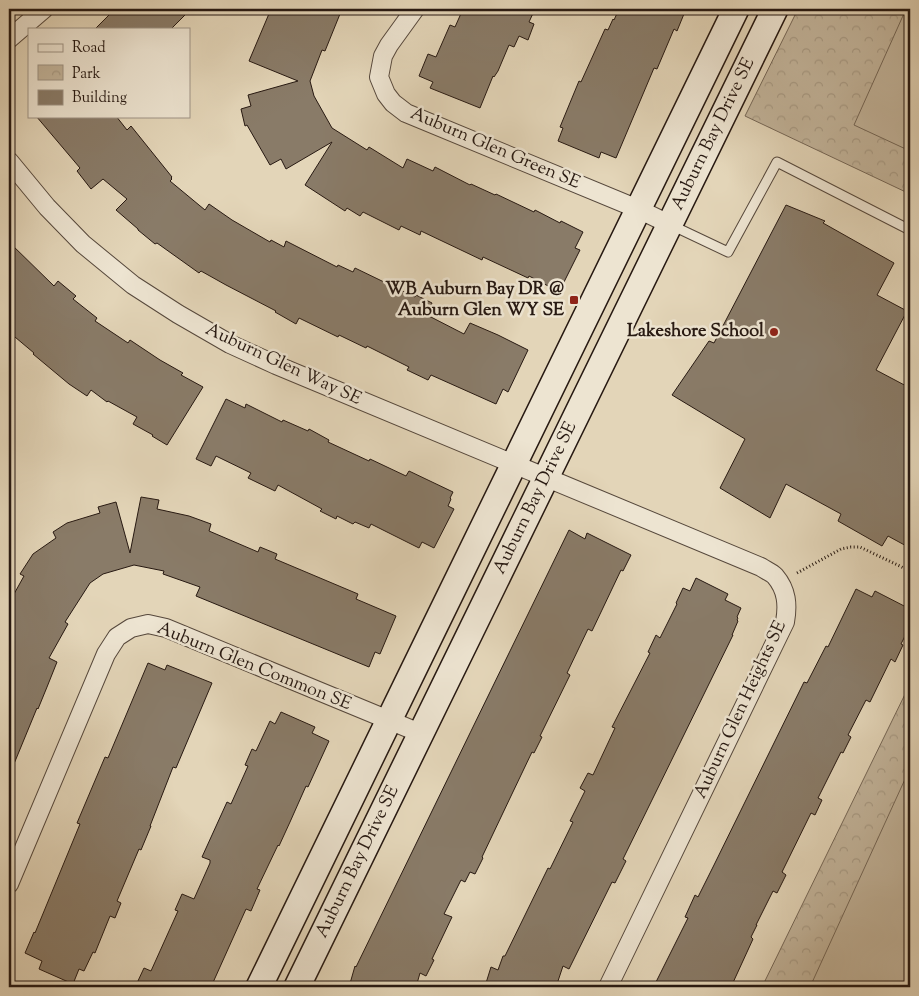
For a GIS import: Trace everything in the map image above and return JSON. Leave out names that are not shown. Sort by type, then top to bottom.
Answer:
[{"type":"street","points":[[9,39],[44,9]]},
{"type":"street","name":"Auburn Glen Green SE","points":[[415,9],[383,56],[380,77],[386,94],[393,103],[406,113],[638,209],[669,224]]},
{"type":"street","name":"Auburn Bay Drive SE","points":[[260,987],[736,9]]},
{"type":"street","name":"Auburn Bay Drive SE","points":[[297,987],[775,9]]},
{"type":"street","name":"Auburn Glen Way SE","points":[[9,161],[47,207],[83,244],[134,285],[178,314],[230,344],[276,365],[546,478]]},
{"type":"street","name":"Auburn Glen Heights SE","points":[[546,478],[761,567],[774,575],[784,591],[787,607],[784,622],[608,987]]},
{"type":"street","name":"Auburn Glen Common SE","points":[[9,884],[106,654],[117,636],[131,628],[148,624],[166,628],[420,734]]},
{"type":"lane","points":[[669,224],[728,252],[777,162],[910,230]]},
{"type":"path","points":[[779,583],[851,546],[860,547],[910,571]]},
{"type":"green space","points":[[798,9],[910,9],[910,194],[745,116]]},
{"type":"green space","points":[[906,9],[910,9],[910,151],[854,125]]},
{"type":"green space","points":[[910,684],[910,987],[762,987]]},
{"type":"green space","points":[[906,777],[910,779],[910,987],[810,987]]},
{"type":"building","points":[[115,9],[191,9],[172,28],[96,28]]},
{"type":"building","points":[[271,9],[342,9],[325,51],[322,50],[310,81],[314,96],[332,128],[367,150],[369,147],[403,168],[407,159],[433,171],[435,167],[470,185],[496,194],[534,212],[535,210],[583,232],[575,248],[580,250],[560,290],[529,276],[528,278],[483,257],[482,260],[421,231],[420,235],[401,226],[399,230],[363,212],[360,216],[347,208],[345,211],[305,185],[332,142],[286,169],[281,159],[270,165],[247,125],[245,126],[241,109],[251,106],[248,95],[298,81],[249,61]]},
{"type":"building","points":[[463,9],[535,9],[529,22],[534,24],[528,40],[519,36],[514,47],[509,45],[498,71],[493,76],[480,108],[430,88],[433,82],[419,76],[428,54],[436,57],[450,25],[455,27]]},
{"type":"building","points":[[619,9],[686,9],[677,31],[674,29],[657,69],[654,68],[616,158],[601,152],[599,158],[558,141],[563,128],[560,127],[579,81],[581,82],[605,29],[608,30]]},
{"type":"building","points":[[38,118],[118,118],[127,130],[131,126],[172,177],[170,181],[205,210],[209,204],[270,242],[271,240],[284,247],[286,241],[337,267],[338,265],[353,272],[355,268],[415,297],[416,295],[432,303],[427,315],[464,334],[470,323],[528,350],[508,392],[503,389],[496,404],[431,375],[428,380],[407,370],[409,367],[367,346],[366,348],[339,335],[338,337],[299,318],[296,324],[276,311],[201,271],[199,273],[157,243],[155,244],[116,210],[127,199],[103,179],[91,189],[77,171],[80,168]]},
{"type":"building","points":[[786,205],[825,221],[823,223],[894,263],[877,295],[907,311],[876,370],[910,388],[910,548],[888,536],[882,546],[838,521],[841,514],[786,484],[770,518],[720,488],[745,439],[672,395],[709,341],[714,343]]},
{"type":"building","points":[[9,242],[54,286],[58,281],[76,296],[73,299],[97,318],[95,321],[128,343],[130,340],[183,373],[181,375],[203,387],[167,445],[133,424],[137,417],[107,402],[91,390],[87,396],[69,384],[9,332]]},
{"type":"building","points":[[226,399],[245,408],[246,404],[282,422],[283,420],[308,431],[309,429],[329,440],[328,442],[369,461],[370,459],[406,476],[409,471],[453,492],[448,506],[454,509],[434,548],[422,542],[419,548],[371,524],[369,528],[355,522],[353,524],[337,516],[336,519],[320,511],[322,509],[278,485],[275,491],[248,478],[251,473],[216,456],[211,466],[196,459]]},
{"type":"building","points":[[141,497],[159,500],[157,509],[189,516],[211,524],[209,531],[258,552],[260,547],[277,554],[275,559],[358,594],[356,599],[396,616],[380,654],[375,652],[369,667],[196,596],[200,587],[163,574],[164,571],[134,565],[103,574],[90,583],[65,622],[68,624],[49,658],[57,662],[9,776],[9,603],[24,576],[20,574],[33,554],[56,538],[53,532],[67,523],[100,513],[98,507],[116,502],[130,553]]},
{"type":"building","points":[[569,530],[585,539],[587,533],[631,555],[623,571],[621,570],[592,631],[588,629],[567,673],[570,675],[540,736],[542,737],[534,753],[532,752],[475,874],[470,872],[465,882],[461,880],[444,914],[452,917],[426,976],[420,973],[416,987],[349,987],[355,966]]},
{"type":"building","points":[[696,578],[728,594],[725,600],[741,608],[737,617],[738,621],[733,635],[623,859],[626,861],[615,883],[612,882],[569,969],[563,966],[556,987],[493,987],[486,983],[491,967],[498,970],[503,956],[505,956],[548,868],[550,869],[573,822],[570,821],[585,791],[580,788],[588,773],[593,775],[615,728],[612,727],[650,653],[648,652],[656,635],[660,638],[683,588],[690,591]]},
{"type":"building","points":[[856,589],[872,597],[875,591],[910,609],[910,626],[895,662],[891,659],[870,702],[866,700],[848,735],[851,737],[843,753],[841,752],[818,798],[822,800],[815,815],[811,813],[782,872],[786,875],[777,893],[773,891],[756,925],[751,937],[753,939],[731,987],[667,987],[656,982],[688,918],[685,917],[695,895],[698,897],[804,682],[807,683],[826,646],[828,647]]},
{"type":"building","points":[[148,663],[165,670],[167,665],[212,683],[176,768],[173,767],[141,850],[139,849],[117,901],[121,903],[115,918],[110,916],[95,953],[93,952],[84,971],[79,969],[73,984],[39,969],[42,961],[25,953],[80,824],[77,823],[105,757],[108,758]]},
{"type":"building","points":[[281,712],[315,727],[312,733],[329,741],[257,889],[260,890],[251,911],[246,909],[211,987],[144,987],[137,983],[144,968],[151,971],[178,911],[175,910],[182,894],[194,899],[210,863],[210,860],[202,857],[227,802],[231,804],[248,766],[245,765],[252,749],[256,751],[270,721],[275,724]]},
{"type":"place","name":"WB Auburn Bay DR @ Auburn Glen WY SE","points":[[574,300]]},
{"type":"place","name":"Lakeshore School","points":[[774,332]]}]
